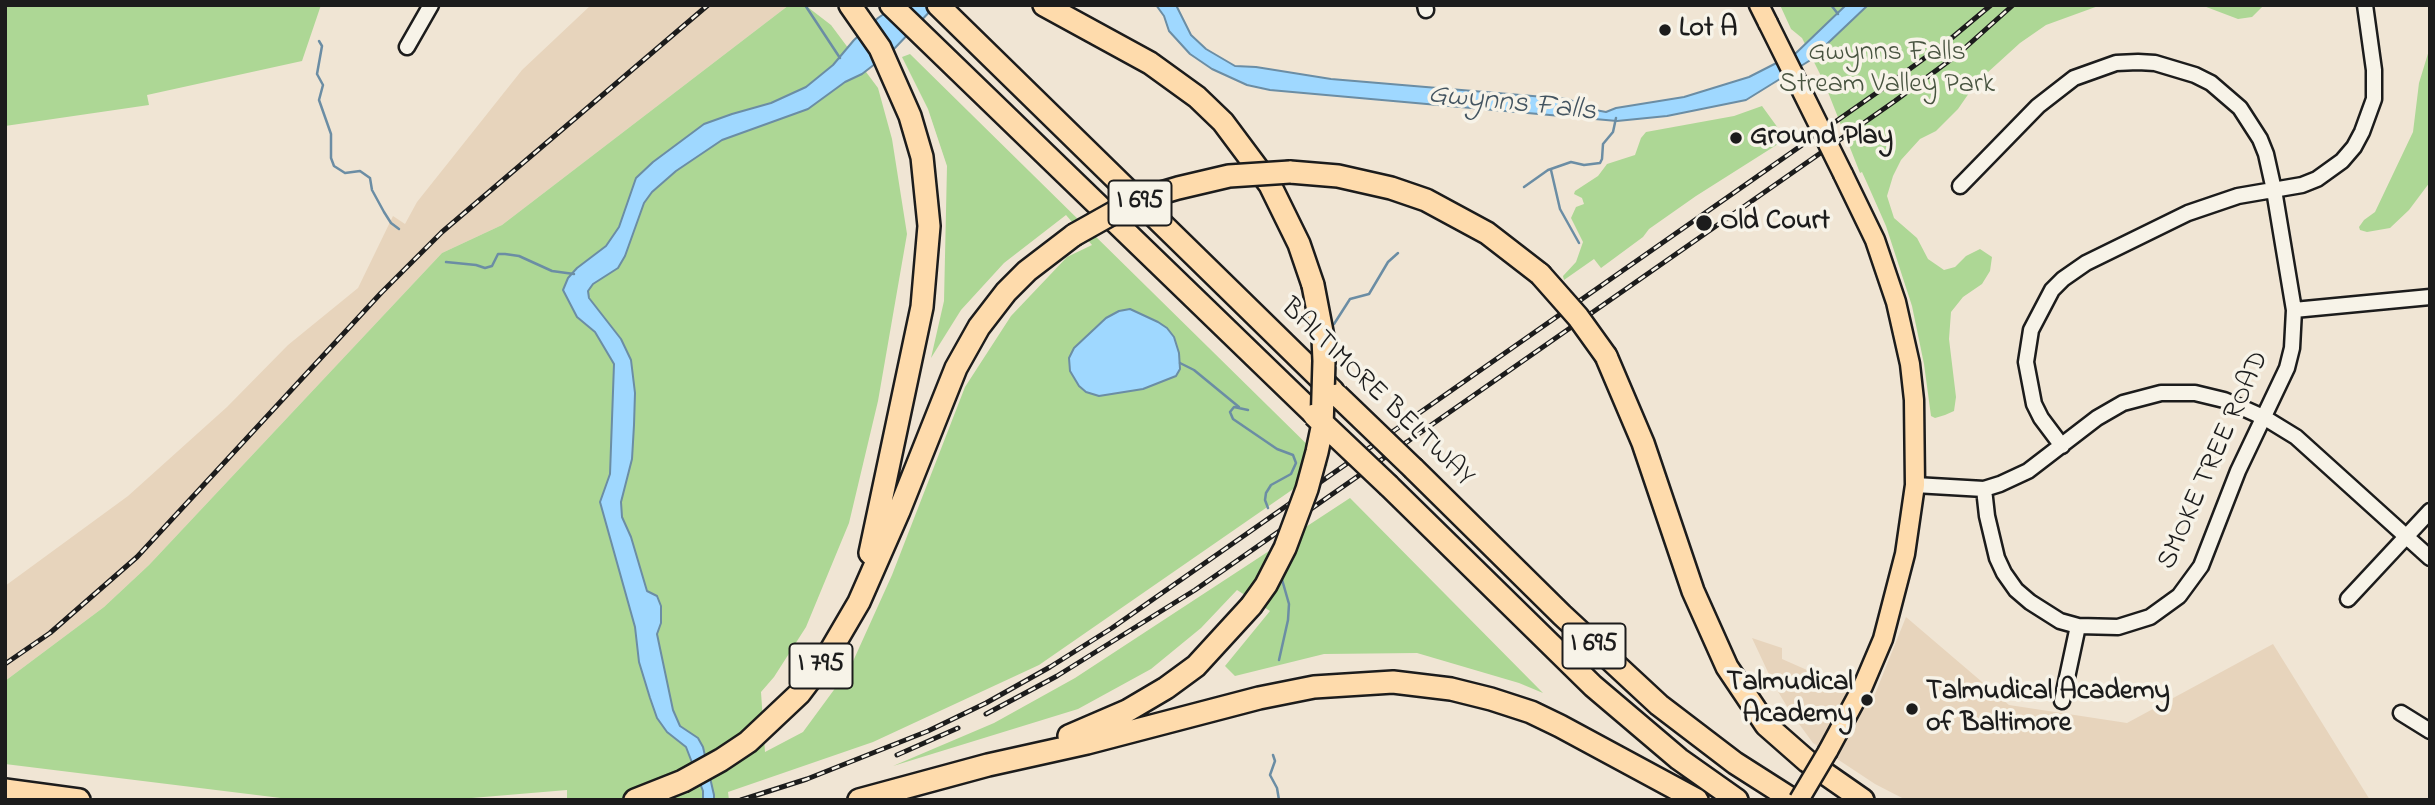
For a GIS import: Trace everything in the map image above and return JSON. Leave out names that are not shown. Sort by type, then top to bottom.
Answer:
[{"type":"highway","name":"BALTIMORE BELTWAY","points":[[891,5],[1593,686],[1679,758],[1737,800]]},
{"type":"highway","points":[[988,765],[1082,732],[1127,711],[1196,666],[1251,606],[1285,548],[1307,489],[1317,452],[1322,416],[1323,337],[1313,285],[1299,244],[1270,185],[1223,122],[1197,97],[1150,63],[1044,5]]},
{"type":"highway","name":"BALTIMORE BELTWAY","points":[[941,8],[1562,615],[1659,705],[1735,762],[1793,800]]},
{"type":"highway","points":[[855,12],[891,69],[910,116],[922,157],[929,241],[922,307],[859,602]]},
{"type":"highway","points":[[859,602],[899,511],[956,368],[972,338],[1006,292],[1027,271],[1074,235],[1150,196],[1229,176],[1290,172],[1338,176],[1391,188],[1426,200],[1487,233],[1540,274],[1572,309],[1606,356],[1643,443],[1698,603],[1727,667],[1766,725],[1807,761],[1863,800]]},
{"type":"highway","name":"I 795","points":[[635,800],[683,781],[721,761],[771,723],[800,693],[825,660],[859,602]]},
{"type":"highway","points":[[859,800],[988,765],[1087,743],[1283,693],[1354,683],[1392,682],[1451,689],[1531,712],[1697,800]]},
{"type":"highway","points":[[5,790],[79,800]]},
{"type":"main road","points":[[1759,5],[1875,240],[1896,302],[1911,376],[1916,443],[1915,485],[1905,554],[1883,639],[1863,686],[1799,800]]},
{"type":"street","points":[[407,47],[431,5]]},
{"type":"street","points":[[2062,446],[2049,431],[2034,404],[2026,362],[2031,330],[2052,290],[2086,263],[2188,213],[2238,197],[2302,185],[2329,171],[2354,147],[2369,116],[2375,83],[2365,5]]},
{"type":"street","name":"SMOKE TREE ROAD","points":[[1960,186],[2054,91],[2074,78],[2095,68],[2116,63],[2138,62],[2174,67],[2211,83],[2226,94],[2251,122],[2260,139],[2274,190],[2294,310],[2292,348],[2287,368],[2238,471],[2202,566],[2179,596],[2163,609],[2135,623],[2101,628],[2060,621],[2038,607],[2016,590],[2004,573],[1991,539],[1984,489]]},
{"type":"street","points":[[2294,310],[2430,297]]},
{"type":"street","points":[[1915,485],[1984,489],[2028,471],[2113,408],[2134,399],[2179,392],[2210,396],[2265,418],[2312,449],[2430,558]]},
{"type":"street","points":[[2348,599],[2430,511]]},
{"type":"street","points":[[2062,701],[2078,626]]},
{"type":"street","points":[[2402,713],[2430,731]]},
{"type":"shaded area","points":[[591,5],[789,5],[502,225],[442,253],[149,565],[104,607],[5,681],[5,586],[128,496],[227,407],[288,345],[358,288],[393,216],[405,224],[417,202],[522,70]]},
{"type":"shaded area","name":"Talmudical Academy of Baltimore","points":[[1906,617],[2009,705],[2127,723],[2273,644],[2370,800],[1906,800],[1875,784],[1813,743],[1774,685],[1752,638],[1782,648],[1782,659],[1873,699]]},
{"type":"green space","points":[[5,5],[321,5],[302,61],[147,95],[149,105],[5,126]]},
{"type":"green space","points":[[789,5],[805,5],[831,25],[878,88],[892,139],[907,234],[878,401],[849,523],[806,627],[774,677],[761,692],[765,752],[803,732],[850,668],[892,575],[965,387],[1011,316],[1067,257],[1092,245],[1066,215],[1004,263],[961,310],[931,358],[944,301],[947,166],[928,109],[902,57],[910,54],[1328,465],[1039,665],[873,742],[728,792],[729,800],[567,800],[567,790],[448,800],[297,800],[5,764],[5,681],[104,607],[149,565],[442,253],[502,225]]},
{"type":"green space","name":"Gwynns Falls Stream Valley Park","points":[[1780,5],[2101,5],[2046,25],[2020,43],[1976,83],[1958,109],[1936,131],[1920,139],[1901,160],[1893,176],[1887,196],[1894,218],[1917,238],[1928,259],[1944,270],[1955,267],[1966,256],[1980,249],[1992,257],[1990,271],[1982,284],[1963,297],[1951,312],[1949,339],[1956,397],[1954,411],[1945,415],[1935,418],[1931,416],[1912,306],[1886,226],[1862,172],[1860,173],[1824,82],[1802,38],[1791,29]]},
{"type":"green space","points":[[2201,5],[2264,5],[2252,17],[2238,19]]},
{"type":"green space","points":[[2430,47],[2430,182],[2409,210],[2390,228],[2367,232],[2360,230],[2364,220],[2375,212],[2413,132],[2419,83]]},
{"type":"green space","points":[[1762,106],[1786,139],[1696,196],[1601,268],[1594,259],[1564,280],[1563,276],[1576,262],[1583,242],[1571,218],[1576,207],[1584,204],[1582,198],[1574,194],[1575,191],[1598,176],[1607,164],[1635,155],[1646,132],[1734,116]]},
{"type":"green space","points":[[1350,498],[1543,693],[1519,683],[1417,653],[1324,654],[1235,676],[1225,666],[1270,611],[1237,590],[1201,628],[1151,669],[1078,709],[893,766],[994,723],[1075,678]]},
{"type":"water","points":[[897,5],[936,5],[893,50],[808,109],[722,140],[676,171],[652,192],[644,203],[618,268],[593,284],[588,291],[589,298],[621,339],[631,360],[635,393],[634,425],[632,459],[621,502],[622,517],[631,537],[647,591],[657,596],[661,606],[661,623],[657,634],[673,710],[680,726],[698,738],[703,747],[714,800],[703,800],[703,791],[686,747],[667,732],[657,718],[650,698],[639,662],[635,627],[600,502],[610,474],[614,364],[595,332],[577,317],[563,290],[568,278],[577,268],[606,246],[619,227],[636,178],[653,162],[704,124],[771,103],[806,87],[833,65],[854,40],[878,18]]},
{"type":"water","name":"Gwynns Falls","points":[[1156,5],[1176,5],[1191,35],[1206,49],[1235,66],[1331,79],[1568,99],[1590,109],[1606,112],[1684,97],[1749,77],[1796,53],[1846,5],[1868,5],[1809,61],[1746,100],[1667,116],[1617,121],[1270,90],[1247,85],[1212,69],[1190,54],[1169,31],[1164,16]]},
{"type":"water","points":[[1130,309],[1167,328],[1174,337],[1180,369],[1176,376],[1143,389],[1099,396],[1086,392],[1070,371],[1069,358],[1074,348],[1106,318]]},
{"type":"waterway","points":[[805,5],[840,58]]},
{"type":"waterway","points":[[1831,5],[1838,14]]},
{"type":"waterway","points":[[319,41],[322,46],[317,74],[323,85],[319,100],[331,134],[331,158],[334,166],[345,173],[360,171],[370,178],[372,190],[384,212],[399,229]]},
{"type":"waterway","points":[[1524,187],[1548,170],[1571,162],[1584,165],[1600,163],[1603,144],[1613,132],[1616,118]]},
{"type":"waterway","points":[[1551,170],[1560,209],[1579,243]]},
{"type":"waterway","points":[[1334,324],[1350,299],[1369,294],[1388,262],[1398,253]]},
{"type":"waterway","points":[[446,262],[485,268],[492,266],[498,254],[505,254],[519,256],[552,271],[574,274]]},
{"type":"waterway","points":[[1180,363],[1194,370],[1239,407]]},
{"type":"waterway","points":[[1248,410],[1234,407],[1230,412],[1233,419],[1277,449],[1293,455],[1296,463],[1291,474],[1271,485],[1266,493],[1268,508]]},
{"type":"waterway","points":[[1279,660],[1289,604],[1281,576]]},
{"type":"waterway","points":[[1273,755],[1275,761],[1270,775],[1277,788],[1279,800]]},
{"type":"railway","points":[[5,664],[50,633],[137,557],[381,293],[442,232],[708,5]]},
{"type":"railway","points":[[741,800],[807,779],[928,731],[986,703],[1112,628],[1885,87],[1948,41],[1991,5]]},
{"type":"railway","points":[[986,714],[1057,676],[1195,590],[1895,101],[1957,55],[2013,5]]},
{"type":"railway","points":[[897,755],[958,728]]},
{"type":"place","name":"Lot A","points":[[1665,30]]},
{"type":"place","name":"Ground Play","points":[[1736,138]]},
{"type":"place","name":"Old Court","points":[[1704,223]]},
{"type":"place","name":"Talmudical Academy","points":[[1867,700]]},
{"type":"place","name":"Talmudical Academy of Baltimore","points":[[1912,709]]}]
